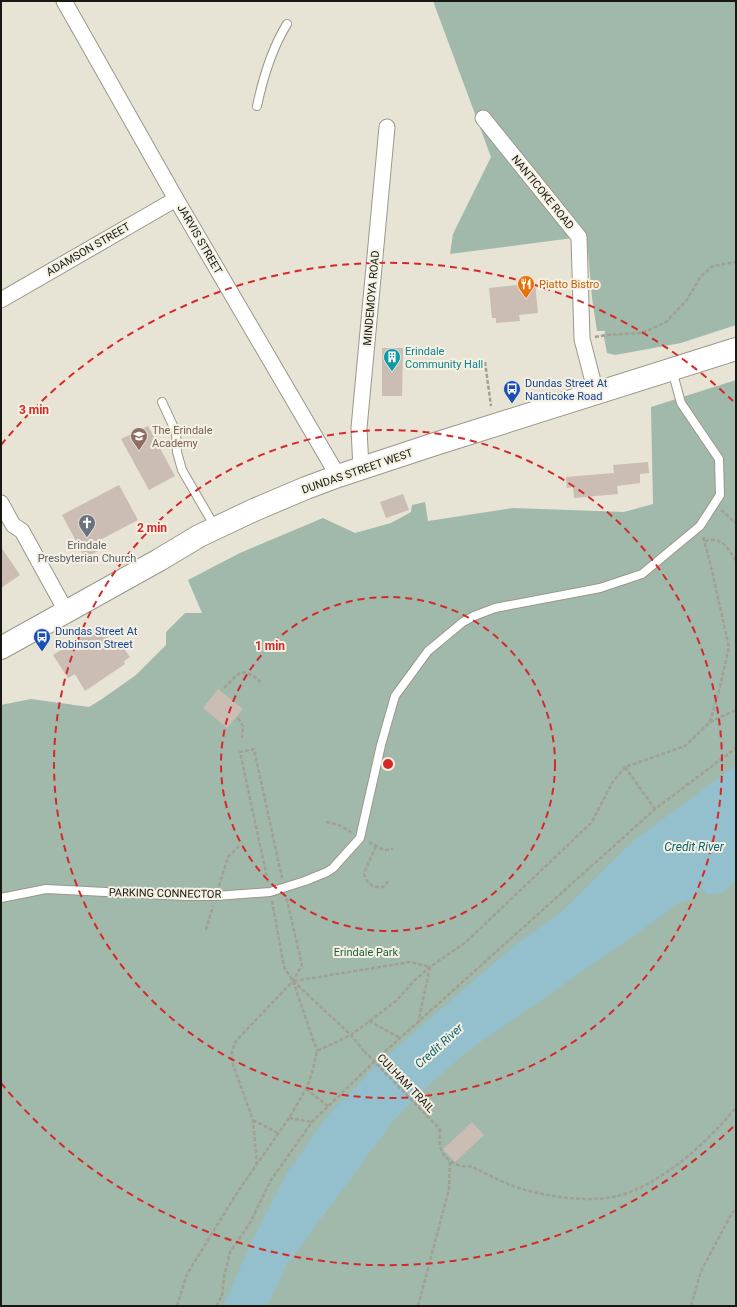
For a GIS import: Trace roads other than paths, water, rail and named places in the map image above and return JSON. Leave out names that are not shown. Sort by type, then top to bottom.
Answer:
[{"type":"main road","name":"DUNDAS STREET WEST","points":[[1,648],[160,560],[199,536],[254,510],[338,476],[736,349]]},
{"type":"street","name":"JARVIS STREET","points":[[64,1],[176,199],[338,476]]},
{"type":"street","name":"NANTICOKE ROAD","points":[[483,118],[579,237],[582,339],[596,393]]},
{"type":"street","name":"MINDEMOYA ROAD","points":[[360,469],[359,428],[387,127]]},
{"type":"street","name":"ADAMSON STREET","points":[[1,300],[176,199]]},
{"type":"street","points":[[1,503],[12,525],[22,531],[66,611]]},
{"type":"lane","points":[[257,106],[271,57],[279,37],[287,24]]},
{"type":"lane","name":"PARKING CONNECTOR","points":[[1,898],[46,889],[185,896],[216,896],[270,892],[305,881],[331,869],[360,838],[381,745],[395,696],[428,651],[463,622],[495,608],[600,588],[642,574],[700,526],[720,495],[719,459],[681,403],[672,370]]},
{"type":"lane","points":[[162,402],[176,432],[177,452],[182,470],[215,528]]},
{"type":"water","name":"Credit River","points":[[736,765],[736,880],[724,892],[708,895],[701,887],[696,897],[678,903],[649,925],[468,1051],[421,1092],[394,1120],[286,1266],[267,1306],[223,1306],[251,1243],[287,1173],[328,1115],[382,1060],[515,945],[559,914],[633,841]]},
{"type":"place","name":"Piatto Bistro","points":[[526,299]]},
{"type":"place","name":"Erindale Community Hall","points":[[392,372]]},
{"type":"place","name":"Dundas Street At Nanticoke Road","points":[[512,404]]},
{"type":"place","name":"The Erindale Academy","points":[[139,451]]},
{"type":"place","name":"Erindale Presbyterian Church","points":[[87,538]]},
{"type":"place","name":"Dundas Street At Robinson Street","points":[[42,652]]},
{"type":"park label","name":"Erindale Park","points":[[366,952]]}]
